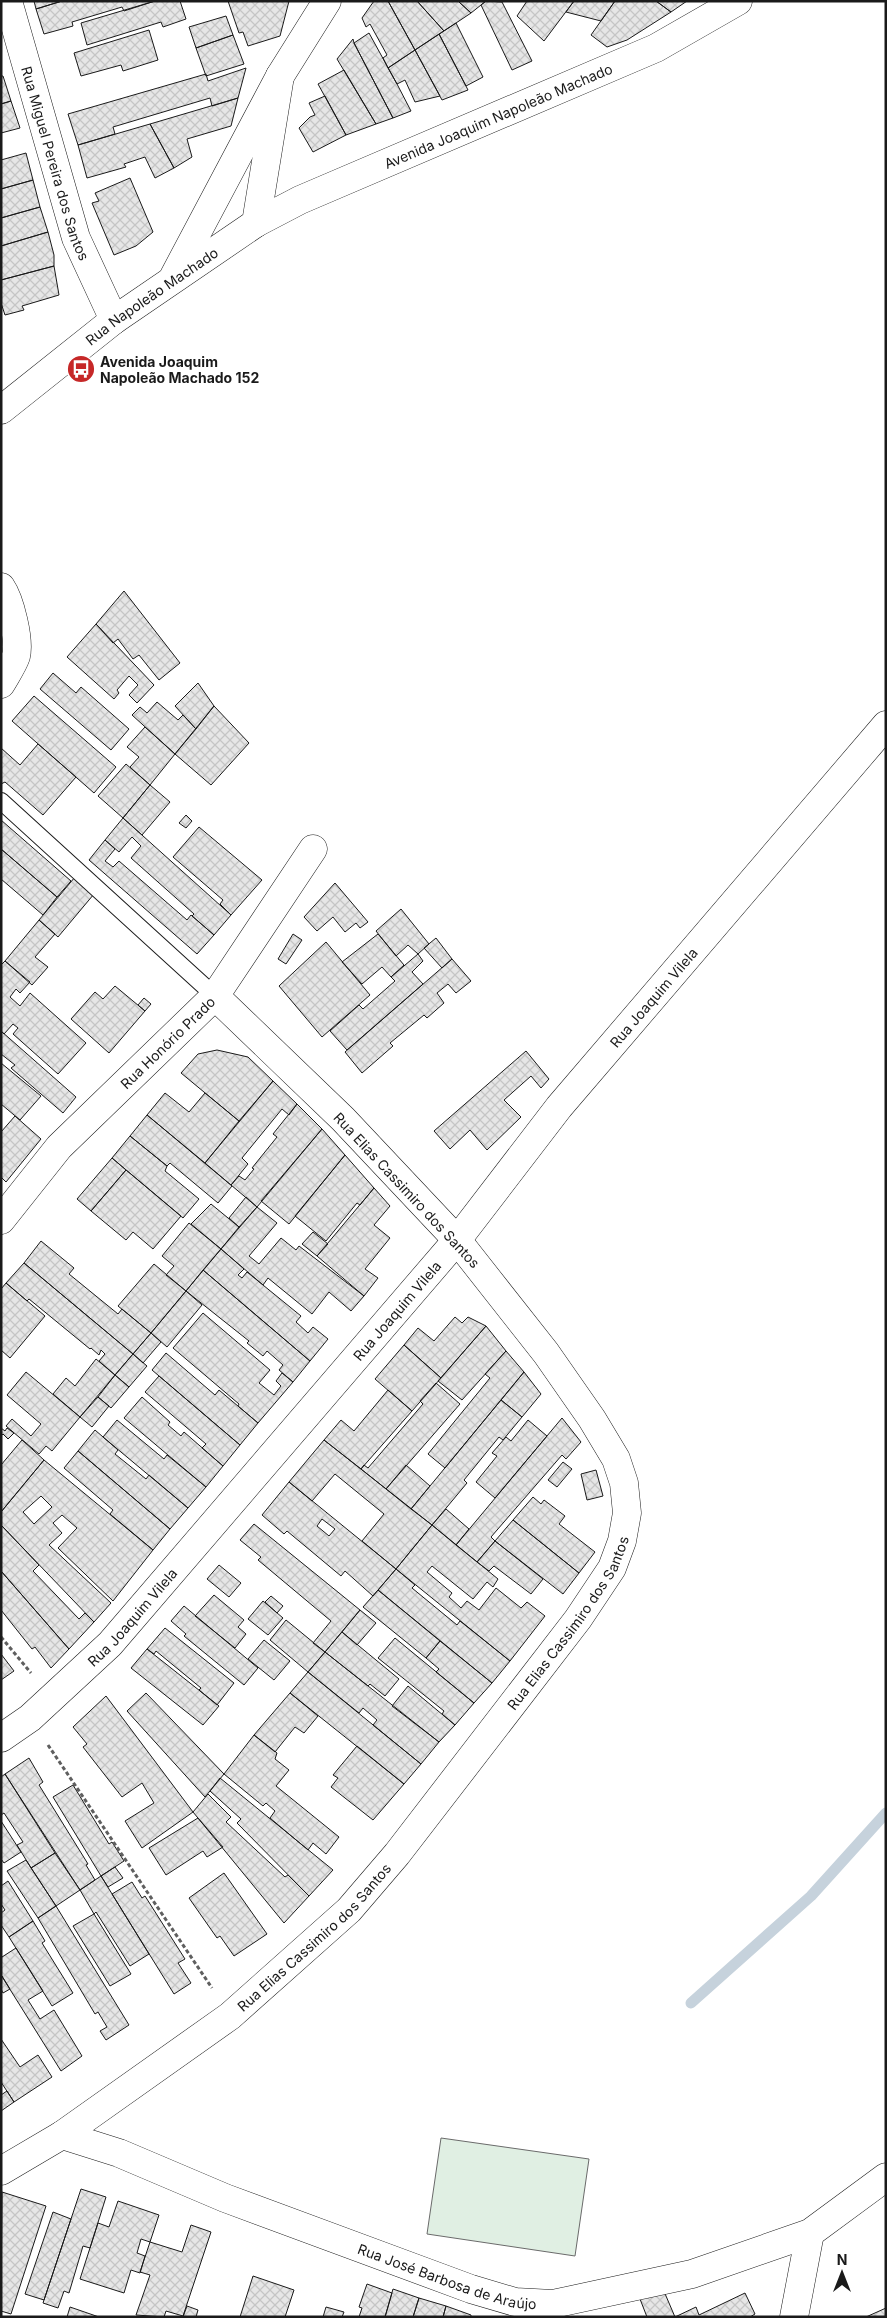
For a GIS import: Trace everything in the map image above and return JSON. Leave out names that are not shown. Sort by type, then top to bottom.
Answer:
[{"type":"street","name":"Rua Miguel Pereira dos Santos","points":[[8,1],[76,238],[114,320]]},
{"type":"street","points":[[172,280],[280,76],[327,1]]},
{"type":"street","name":"Avenida Joaquim Napoleão Machado","points":[[256,223],[300,200],[656,48],[738,1]]},
{"type":"street","points":[[256,223],[280,76]]},
{"type":"street","name":"Rua Napoleão Machado","points":[[1,410],[114,320],[256,223]]},
{"type":"street","points":[[1,587],[7,595],[14,623],[16,655],[1,684]]},
{"type":"street","name":"Rua Joaquim Vilela","points":[[1,1738],[30,1718],[110,1644],[457,1240],[559,1107],[886,726]]},
{"type":"street","name":"Rua Honório Prado","points":[[1,1220],[59,1147],[215,996],[313,849]]},
{"type":"street","name":"Rua Elias Cassimiro dos Santos","points":[[1,2171],[62,2135],[230,2016],[349,1910],[397,1854],[578,1619],[612,1568],[622,1542],[627,1513],[624,1483],[616,1459],[592,1419],[546,1353],[457,1240],[343,1119],[215,996]]},
{"type":"street","name":"Rua José Barbosa de Araújo","points":[[62,2135],[119,2153],[225,2198],[425,2272],[515,2302],[553,2304],[692,2274],[810,2233],[886,2177]]},
{"type":"street","points":[[794,2317],[810,2233]]},
{"type":"lane","points":[[1,801],[215,996]]},
{"type":"path","points":[[1,1637],[52,1699]]},
{"type":"path","points":[[30,1718],[230,2016]]},
{"type":"green space","points":[[441,2138],[589,2159],[575,2256],[427,2234]]},
{"type":"building","points":[[34,1],[62,1],[36,9]]},
{"type":"building","points":[[62,1],[155,1],[124,11],[122,7],[72,22],[73,26],[44,34],[36,9]]},
{"type":"building","points":[[155,1],[180,1],[186,19],[163,27],[161,22],[87,45],[81,23]]},
{"type":"building","points":[[228,1],[289,1],[280,36],[248,46],[243,32],[239,33]]},
{"type":"building","points":[[374,1],[388,1],[415,50],[388,68],[383,58],[387,55],[370,24],[366,27],[362,18]]},
{"type":"building","points":[[388,1],[417,1],[444,31],[415,50]]},
{"type":"building","points":[[417,1],[458,1],[471,13],[444,31]]},
{"type":"building","points":[[458,1],[486,1],[471,13]]},
{"type":"building","points":[[486,1],[502,2],[532,61],[512,70],[481,5]]},
{"type":"building","points":[[527,1],[574,1],[544,41],[517,16]]},
{"type":"building","points":[[574,1],[615,1],[601,21],[566,12]]},
{"type":"building","points":[[615,1],[656,1],[671,12],[627,40],[607,47],[591,35]]},
{"type":"building","points":[[656,1],[687,1],[671,12]]},
{"type":"building","points":[[226,16],[233,35],[196,48],[189,27]]},
{"type":"building","points":[[456,23],[483,77],[466,86],[439,34]]},
{"type":"building","points":[[149,30],[158,60],[123,71],[121,65],[81,76],[74,53]]},
{"type":"building","points":[[369,33],[411,111],[393,118],[354,43]]},
{"type":"building","points":[[439,34],[468,90],[442,100],[415,50]]},
{"type":"building","points":[[233,35],[244,64],[206,76],[196,48]]},
{"type":"building","points":[[353,39],[393,118],[376,124],[337,59]]},
{"type":"building","points":[[415,50],[440,96],[415,102],[405,80],[397,84],[388,68]]},
{"type":"building","points":[[246,68],[238,98],[212,106],[210,98],[113,127],[115,134],[78,145],[68,114],[206,74],[208,81]]},
{"type":"building","points":[[344,70],[376,124],[346,135],[318,84]]},
{"type":"building","points":[[1,76],[3,76],[11,101],[1,104]]},
{"type":"building","points":[[325,96],[346,135],[313,152],[299,128],[310,117],[315,115],[309,103]]},
{"type":"building","points":[[238,98],[231,126],[187,139],[192,157],[174,168],[150,124]]},
{"type":"building","points":[[11,101],[20,128],[1,133],[1,104]]},
{"type":"building","points":[[150,124],[174,168],[155,178],[145,157],[124,164],[126,167],[87,178],[78,145]]},
{"type":"building","points":[[26,153],[33,180],[1,189],[1,160]]},
{"type":"building","points":[[130,178],[153,232],[136,246],[114,255],[92,203],[99,201],[95,193]]},
{"type":"building","points":[[33,180],[40,207],[1,218],[1,189]]},
{"type":"building","points":[[40,207],[48,232],[1,246],[1,218]]},
{"type":"building","points":[[48,232],[54,255],[54,266],[1,280],[1,246]]},
{"type":"building","points":[[54,266],[59,295],[22,306],[24,310],[5,315],[1,303],[1,280]]},
{"type":"building","points":[[124,591],[180,663],[159,680],[139,655],[133,659],[118,639],[113,643],[96,624]]},
{"type":"building","points":[[96,624],[154,685],[137,703],[129,695],[138,685],[129,676],[117,690],[119,693],[114,699],[67,657]]},
{"type":"building","points":[[53,673],[76,693],[81,687],[129,729],[111,750],[40,689]]},
{"type":"building","points":[[198,683],[214,706],[196,729],[175,706]]},
{"type":"building","points":[[34,696],[116,767],[94,793],[12,721]]},
{"type":"building","points":[[157,702],[178,720],[183,715],[196,729],[175,754],[132,715],[140,707],[147,713]]},
{"type":"building","points":[[214,706],[249,743],[211,785],[175,754]]},
{"type":"building","points":[[145,727],[175,754],[150,785],[130,767],[139,757],[127,747]]},
{"type":"building","points":[[38,744],[76,777],[43,815],[5,782],[1,784],[1,748],[20,765]]},
{"type":"building","points":[[126,764],[150,785],[123,818],[98,796]]},
{"type":"building","points":[[150,785],[170,802],[142,835],[123,818]]},
{"type":"building","points":[[186,815],[192,821],[186,828],[179,823]]},
{"type":"building","points":[[123,818],[231,915],[214,935],[192,916],[194,914],[131,858],[141,846],[132,837],[119,852],[105,840]]},
{"type":"building","points":[[1,820],[71,881],[57,897],[1,849]]},
{"type":"building","points":[[199,827],[262,880],[231,915],[220,904],[223,900],[173,857]]},
{"type":"building","points":[[105,840],[115,849],[105,861],[113,867],[119,861],[187,920],[191,915],[214,935],[197,954],[89,860]]},
{"type":"building","points":[[1,849],[57,897],[43,915],[1,879]]},
{"type":"building","points":[[75,877],[94,894],[58,937],[39,920]]},
{"type":"building","points":[[335,883],[368,922],[360,928],[356,923],[345,932],[333,917],[317,931],[304,917]]},
{"type":"building","points":[[401,909],[429,944],[418,954],[408,945],[396,956],[376,931]]},
{"type":"building","points":[[39,920],[55,934],[35,957],[48,967],[32,985],[5,961]]},
{"type":"building","points":[[293,934],[302,940],[286,964],[278,959]]},
{"type":"building","points":[[378,934],[404,965],[391,977],[382,967],[362,984],[342,962]]},
{"type":"building","points":[[436,938],[452,959],[442,968],[424,948]]},
{"type":"building","points":[[326,942],[370,995],[322,1037],[279,986]]},
{"type":"building","points":[[418,954],[423,961],[412,972],[423,984],[347,1050],[330,1031],[359,1005],[363,1009],[395,981],[391,977]]},
{"type":"building","points":[[452,959],[471,981],[456,993],[448,984],[437,993],[444,1003],[427,1018],[424,1015],[390,1043],[393,1046],[362,1073],[345,1052]]},
{"type":"building","points":[[5,961],[30,982],[20,993],[16,989],[10,997],[20,1006],[30,993],[86,1043],[58,1074],[13,1034],[18,1028],[13,1024],[4,1034],[1,1031],[1,965]]},
{"type":"building","points":[[115,986],[145,1011],[109,1053],[71,1019],[95,992],[103,999]]},
{"type":"building","points":[[144,998],[151,1004],[145,1011],[138,1005]]},
{"type":"building","points":[[1,1031],[76,1097],[63,1113],[11,1068],[15,1065],[1,1054]]},
{"type":"building","points":[[217,1050],[248,1057],[273,1081],[239,1121],[181,1073],[198,1054]]},
{"type":"building","points":[[526,1051],[549,1079],[541,1088],[531,1076],[504,1100],[521,1117],[487,1150],[470,1130],[450,1149],[434,1131]]},
{"type":"building","points":[[1,1063],[41,1096],[20,1120],[1,1104]]},
{"type":"building","points":[[273,1081],[297,1104],[289,1115],[282,1109],[242,1158],[248,1164],[231,1185],[205,1163]]},
{"type":"building","points":[[165,1093],[189,1112],[205,1093],[239,1121],[205,1163],[147,1115]]},
{"type":"building","points":[[297,1104],[322,1129],[257,1207],[231,1185],[239,1176],[245,1180],[254,1169],[252,1168],[277,1137],[273,1134]]},
{"type":"building","points":[[147,1115],[232,1186],[218,1203],[170,1163],[167,1166],[130,1136]]},
{"type":"building","points":[[15,1116],[41,1139],[6,1182],[1,1177],[1,1132]]},
{"type":"building","points":[[322,1129],[345,1155],[289,1224],[261,1201]]},
{"type":"building","points":[[130,1136],[167,1166],[165,1171],[199,1199],[183,1218],[112,1158]]},
{"type":"building","points":[[345,1155],[374,1188],[360,1205],[357,1203],[326,1241],[295,1216]]},
{"type":"building","points":[[112,1158],[126,1170],[91,1211],[77,1199]]},
{"type":"building","points":[[126,1170],[181,1216],[153,1249],[133,1232],[126,1240],[91,1211]]},
{"type":"building","points":[[374,1188],[390,1206],[374,1225],[390,1238],[365,1269],[378,1278],[364,1296],[317,1256]]},
{"type":"building","points":[[246,1197],[257,1207],[239,1227],[229,1218]]},
{"type":"building","points":[[211,1204],[239,1227],[221,1249],[191,1224]]},
{"type":"building","points":[[257,1207],[277,1223],[249,1256],[259,1264],[281,1238],[296,1250],[299,1246],[364,1296],[351,1311],[329,1292],[312,1314],[268,1278],[263,1285],[221,1249]]},
{"type":"building","points":[[189,1223],[221,1249],[186,1291],[166,1275],[174,1266],[162,1256]]},
{"type":"building","points":[[313,1232],[328,1244],[317,1256],[302,1244]]},
{"type":"building","points":[[41,1241],[74,1268],[69,1274],[118,1314],[122,1309],[151,1333],[133,1354],[24,1263]]},
{"type":"building","points":[[221,1249],[244,1269],[238,1275],[242,1278],[247,1272],[301,1316],[296,1322],[308,1333],[313,1327],[328,1339],[310,1361],[203,1270]]},
{"type":"building","points":[[24,1263],[133,1354],[115,1375],[99,1361],[105,1354],[101,1350],[99,1355],[90,1349],[29,1299],[27,1301],[6,1283]]},
{"type":"building","points":[[154,1264],[186,1291],[151,1333],[118,1306]]},
{"type":"building","points":[[203,1270],[310,1361],[293,1382],[279,1370],[283,1365],[267,1351],[263,1356],[247,1343],[249,1341],[186,1291]]},
{"type":"building","points":[[6,1283],[45,1316],[10,1358],[1,1350],[1,1289]]},
{"type":"building","points":[[186,1291],[202,1305],[167,1347],[151,1333]]},
{"type":"building","points":[[203,1313],[270,1370],[259,1383],[274,1395],[281,1386],[276,1381],[282,1373],[293,1382],[258,1423],[238,1406],[239,1404],[173,1348]]},
{"type":"building","points":[[455,1317],[462,1323],[468,1317],[486,1326],[441,1378],[404,1345],[418,1328],[434,1341]]},
{"type":"building","points":[[486,1326],[506,1351],[462,1400],[438,1381]]},
{"type":"building","points":[[151,1333],[161,1342],[143,1363],[133,1354]]},
{"type":"building","points":[[404,1345],[441,1378],[412,1411],[375,1379]]},
{"type":"building","points":[[506,1351],[524,1372],[445,1468],[428,1454],[490,1378],[485,1374]]},
{"type":"building","points":[[166,1353],[215,1395],[219,1390],[258,1423],[240,1445],[152,1370]]},
{"type":"building","points":[[133,1354],[147,1366],[129,1387],[115,1375]]},
{"type":"building","points":[[96,1359],[115,1375],[80,1417],[53,1394],[66,1378],[75,1386]]},
{"type":"building","points":[[26,1372],[80,1417],[52,1451],[46,1446],[39,1454],[6,1426],[12,1419],[31,1436],[41,1424],[7,1395]]},
{"type":"building","points":[[524,1372],[541,1394],[522,1417],[501,1400]]},
{"type":"building","points":[[115,1375],[129,1387],[111,1408],[98,1397]]},
{"type":"building","points":[[159,1376],[240,1445],[223,1466],[202,1448],[206,1444],[145,1392]]},
{"type":"building","points":[[436,1383],[460,1404],[386,1489],[361,1469],[364,1465],[368,1468],[423,1404],[420,1401]]},
{"type":"building","points":[[388,1390],[412,1411],[361,1469],[324,1440],[341,1420],[354,1431]]},
{"type":"building","points":[[98,1397],[109,1406],[92,1427],[80,1417]]},
{"type":"building","points":[[142,1397],[170,1422],[168,1425],[181,1436],[184,1432],[223,1466],[206,1487],[124,1418]]},
{"type":"building","points":[[501,1400],[522,1417],[503,1440],[499,1437],[464,1480],[467,1483],[432,1525],[411,1509]]},
{"type":"building","points":[[562,1418],[581,1442],[566,1459],[562,1455],[491,1537],[495,1541],[477,1562],[456,1545]]},
{"type":"building","points":[[117,1420],[164,1459],[167,1455],[206,1487],[188,1508],[103,1437]]},
{"type":"building","points":[[528,1420],[547,1436],[495,1498],[476,1482],[497,1456],[492,1453],[506,1437],[511,1441]]},
{"type":"building","points":[[1,1428],[5,1431],[7,1428],[14,1433],[8,1439],[3,1434],[1,1436]]},
{"type":"building","points":[[95,1430],[118,1450],[115,1454],[146,1479],[149,1475],[188,1508],[170,1529],[78,1451]]},
{"type":"building","points":[[22,1440],[44,1460],[1,1512],[1,1465]]},
{"type":"building","points":[[324,1440],[432,1525],[396,1569],[362,1541],[384,1514],[335,1474],[312,1501],[289,1482]]},
{"type":"building","points":[[78,1451],[170,1529],[153,1550],[110,1514],[113,1510],[64,1468]]},
{"type":"building","points":[[44,1460],[153,1550],[113,1601],[58,1548],[77,1528],[62,1515],[53,1523],[62,1533],[49,1545],[111,1603],[94,1622],[1,1525],[1,1512]],"holes":[[[41,1496],[52,1507],[34,1524],[23,1512]]]},
{"type":"building","points":[[563,1462],[572,1469],[557,1487],[548,1480]]},
{"type":"building","points":[[406,1465],[430,1486],[411,1509],[386,1489]]},
{"type":"building","points":[[596,1470],[603,1496],[587,1500],[581,1474]]},
{"type":"building","points":[[289,1482],[396,1569],[373,1596],[345,1571],[341,1576],[287,1531],[284,1534],[262,1515]],"holes":[[[322,1519],[335,1529],[329,1536],[317,1526]]]},
{"type":"building","points":[[533,1497],[541,1504],[544,1500],[565,1516],[559,1524],[595,1552],[579,1573],[513,1520]]},
{"type":"building","points":[[446,1509],[469,1529],[456,1545],[432,1525]]},
{"type":"building","points":[[513,1520],[579,1573],[563,1594],[495,1541]]},
{"type":"building","points":[[254,1524],[360,1610],[325,1652],[313,1643],[331,1621],[258,1560],[261,1557],[240,1540]]},
{"type":"building","points":[[1,1525],[39,1565],[33,1571],[79,1619],[85,1613],[94,1622],[69,1649],[1,1571]]},
{"type":"building","points":[[432,1525],[498,1579],[493,1587],[487,1582],[473,1599],[432,1566],[427,1572],[452,1593],[449,1597],[461,1608],[467,1601],[479,1610],[496,1588],[521,1608],[527,1602],[545,1616],[510,1661],[396,1569]]},
{"type":"building","points":[[495,1541],[543,1579],[531,1594],[494,1566],[489,1571],[477,1562]]},
{"type":"building","points":[[219,1565],[241,1583],[229,1597],[207,1579]]},
{"type":"building","points":[[396,1569],[415,1585],[412,1588],[457,1625],[460,1621],[510,1661],[492,1683],[378,1590]]},
{"type":"building","points":[[1,1571],[69,1649],[51,1668],[35,1647],[32,1649],[1,1610]]},
{"type":"building","points":[[378,1590],[440,1641],[426,1658],[363,1607]]},
{"type":"building","points":[[214,1595],[244,1620],[238,1627],[246,1634],[235,1648],[195,1616]]},
{"type":"building","points":[[271,1596],[283,1606],[277,1613],[265,1602]]},
{"type":"building","points":[[263,1601],[283,1618],[268,1635],[248,1619]]},
{"type":"building","points":[[184,1606],[258,1668],[244,1685],[184,1636],[186,1634],[171,1621]]},
{"type":"building","points":[[360,1610],[376,1623],[357,1645],[342,1632]]},
{"type":"building","points":[[286,1620],[325,1652],[308,1672],[270,1640]]},
{"type":"building","points":[[165,1628],[234,1683],[217,1705],[199,1690],[201,1688],[156,1651],[154,1654],[147,1649]]},
{"type":"building","points":[[342,1632],[399,1679],[385,1696],[370,1684],[368,1686],[325,1652]]},
{"type":"building","points":[[395,1638],[474,1703],[455,1725],[442,1714],[444,1711],[378,1658]]},
{"type":"building","points":[[264,1640],[290,1661],[274,1680],[248,1659]]},
{"type":"building","points":[[440,1641],[492,1683],[474,1703],[436,1672],[439,1669],[426,1658]]},
{"type":"building","points":[[147,1649],[219,1706],[203,1725],[131,1668]]},
{"type":"building","points":[[325,1652],[439,1742],[421,1764],[373,1725],[377,1720],[363,1708],[359,1713],[308,1672]]},
{"type":"building","points":[[1,1654],[14,1671],[1,1680]]},
{"type":"building","points":[[308,1672],[421,1764],[404,1784],[290,1693]]},
{"type":"building","points":[[408,1686],[455,1725],[439,1742],[392,1706]]},
{"type":"building","points":[[146,1693],[224,1774],[205,1797],[127,1711]]},
{"type":"building","points":[[290,1693],[318,1716],[304,1733],[295,1727],[275,1752],[254,1735]]},
{"type":"building","points":[[106,1696],[193,1812],[142,1848],[125,1821],[154,1803],[142,1783],[122,1797],[83,1747],[87,1744],[73,1727]]},
{"type":"building","points":[[254,1735],[277,1753],[275,1759],[289,1770],[276,1786],[339,1837],[326,1854],[313,1843],[308,1850],[270,1818],[275,1811],[266,1803],[263,1806],[224,1774]]},
{"type":"building","points":[[357,1746],[404,1784],[373,1820],[331,1787],[338,1778],[333,1775]]},
{"type":"building","points":[[29,1758],[43,1782],[39,1785],[88,1864],[86,1865],[95,1880],[80,1890],[5,1774]]},
{"type":"building","points":[[5,1774],[55,1853],[31,1868],[17,1845],[23,1842],[4,1813],[1,1815],[1,1777]]},
{"type":"building","points":[[220,1778],[333,1870],[309,1896],[237,1823],[241,1819],[210,1791]]},
{"type":"building","points":[[73,1785],[109,1844],[112,1842],[124,1861],[101,1876],[53,1797]]},
{"type":"building","points":[[208,1794],[231,1817],[226,1822],[285,1877],[288,1875],[309,1896],[284,1923],[193,1812]]},
{"type":"building","points":[[198,1818],[223,1847],[207,1857],[203,1851],[166,1875],[149,1848]]},
{"type":"building","points":[[1,1821],[21,1852],[4,1863],[1,1859]]},
{"type":"building","points":[[55,1853],[80,1890],[56,1906],[31,1868]]},
{"type":"building","points":[[26,1860],[56,1906],[38,1918],[7,1871]]},
{"type":"building","points":[[115,1867],[123,1878],[108,1887],[101,1876]]},
{"type":"building","points":[[224,1873],[267,1934],[234,1956],[220,1936],[217,1938],[189,1898]]},
{"type":"building","points":[[101,1876],[149,1954],[130,1966],[80,1890]]},
{"type":"building","points":[[8,1881],[33,1921],[9,1937],[1,1925],[1,1913],[5,1910],[1,1904],[1,1886]]},
{"type":"building","points":[[132,1882],[142,1898],[145,1896],[185,1959],[178,1963],[191,1983],[174,1994],[112,1894]]},
{"type":"building","points":[[56,1906],[129,2025],[106,2040],[100,2031],[107,2027],[98,2012],[95,2014],[38,1918]]},
{"type":"building","points":[[94,1914],[131,1974],[110,1986],[73,1926]]},
{"type":"building","points":[[33,1921],[45,1941],[42,1943],[73,1993],[52,2006],[9,1937]]},
{"type":"building","points":[[16,1948],[43,1991],[28,2000],[40,2019],[54,2010],[82,2056],[61,2071],[1,1975],[1,1955],[2,1957]]},
{"type":"building","points":[[2,1976],[10,1989],[3,1993],[1,1989]]},
{"type":"building","points":[[1,2039],[20,2067],[38,2055],[52,2077],[14,2102],[1,2082]]},
{"type":"building","points":[[7,2091],[14,2102],[1,2111],[1,2095]]},
{"type":"building","points":[[81,2189],[106,2197],[90,2248],[83,2246],[69,2293],[64,2291],[58,2308],[43,2303]]},
{"type":"building","points":[[2,2192],[46,2206],[11,2314],[1,2311]]},
{"type":"building","points":[[118,2201],[159,2215],[150,2242],[141,2239],[137,2253],[145,2256],[140,2273],[131,2270],[124,2293],[80,2279],[98,2223],[109,2227]]},
{"type":"building","points":[[53,2212],[71,2219],[44,2300],[25,2294]]},
{"type":"building","points":[[191,2225],[211,2232],[183,2316],[166,2311],[164,2317],[136,2315],[150,2275],[140,2272],[150,2242],[182,2252]]},
{"type":"building","points":[[253,2276],[294,2290],[285,2317],[240,2317]]},
{"type":"building","points":[[367,2284],[392,2293],[385,2317],[359,2317],[362,2308],[359,2307]]},
{"type":"building","points":[[393,2289],[419,2298],[413,2317],[385,2317]]},
{"type":"building","points":[[663,2289],[675,2317],[647,2317],[640,2299]]},
{"type":"building","points":[[745,2293],[755,2314],[750,2317],[675,2317],[696,2307],[699,2315]]},
{"type":"building","points":[[419,2298],[446,2306],[443,2317],[413,2317]]},
{"type":"building","points":[[187,2306],[198,2310],[196,2317],[183,2317]]},
{"type":"building","points":[[446,2306],[471,2315],[471,2317],[443,2317]]},
{"type":"building","points":[[70,2307],[99,2317],[67,2317]]},
{"type":"building","points":[[326,2307],[344,2312],[342,2317],[323,2317]]},
{"type":"building","points":[[886,2308],[886,2317],[866,2317]]},
{"type":"waterway","points":[[691,2003],[811,1896],[886,1813]]},
{"type":"place","name":"Avenida Joaquim Napoleão Machado 152","points":[[81,369]]}]
